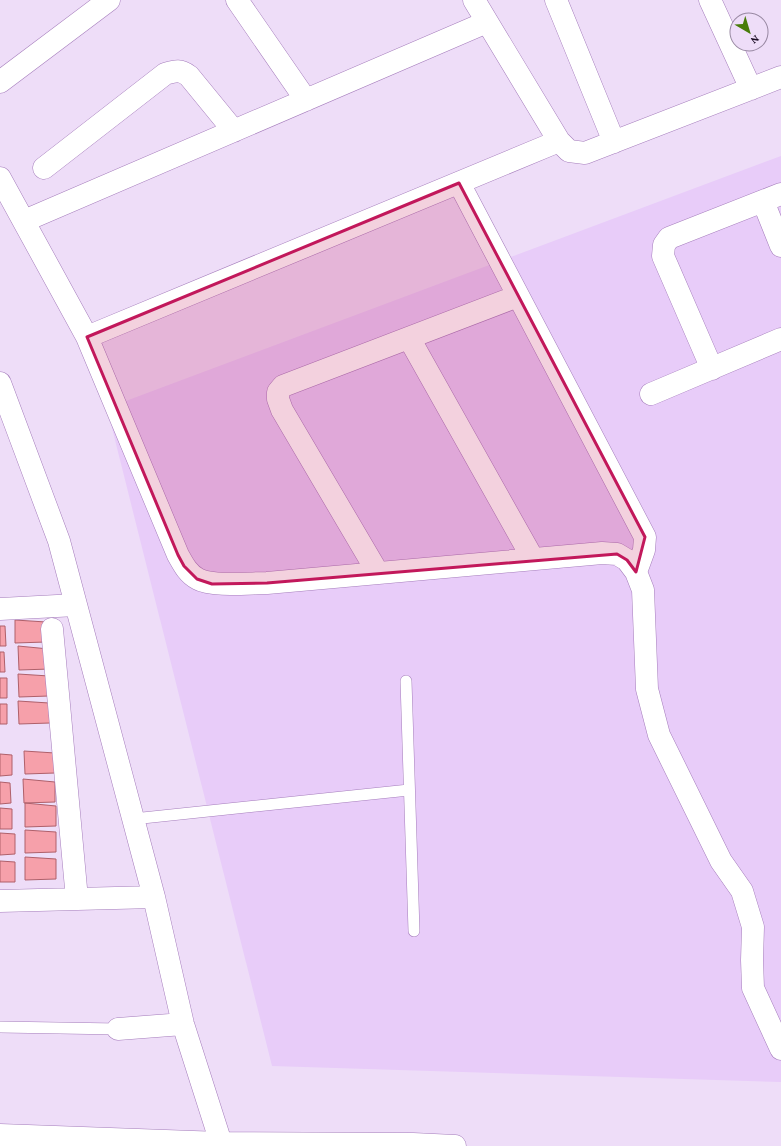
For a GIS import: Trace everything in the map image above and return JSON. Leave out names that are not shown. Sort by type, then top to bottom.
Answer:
[{"type":"main road","points":[[0,82],[109,0]]},
{"type":"main road","points":[[237,0],[306,100]]},
{"type":"main road","points":[[474,0],[560,141],[569,151],[586,153],[781,77]]},
{"type":"main road","points":[[556,0],[614,142]]},
{"type":"main road","points":[[710,0],[751,89]]},
{"type":"main road","points":[[24,221],[487,22]]},
{"type":"main road","points":[[44,168],[165,74],[175,71],[184,72],[189,76],[234,131]]},
{"type":"main road","points":[[87,337],[560,141]]},
{"type":"main road","points":[[0,178],[87,337],[178,555],[184,566],[197,579],[212,584],[267,583],[602,553],[617,554],[627,560],[636,572],[643,590],[647,690],[659,735],[722,861],[742,891],[753,927],[752,960],[754,988],[781,1049]]},
{"type":"main road","points":[[459,183],[645,537],[644,550],[636,572]]},
{"type":"main road","points":[[712,369],[663,256],[664,245],[669,238],[772,198],[781,246]]},
{"type":"main road","points":[[378,573],[282,410],[278,399],[278,392],[283,386],[518,296]]},
{"type":"main road","points":[[409,338],[532,559]]},
{"type":"main road","points":[[651,394],[781,339]]},
{"type":"main road","points":[[0,382],[59,541],[154,897],[183,1024],[221,1144]]},
{"type":"main road","points":[[0,609],[76,605]]},
{"type":"main road","points":[[52,629],[77,900]]},
{"type":"main road","points":[[0,901],[154,897]]},
{"type":"main road","points":[[118,1029],[183,1024]]},
{"type":"main road","points":[[0,1135],[221,1144],[413,1144],[455,1146]]},
{"type":"lane","points":[[406,682],[414,931]]},
{"type":"lane","points":[[133,819],[409,790]]},
{"type":"lane","points":[[0,1027],[118,1029]]},
{"type":"highlighted area","points":[[459,183],[645,537],[636,572],[627,560],[617,554],[267,583],[212,584],[197,579],[184,566],[178,555],[87,337]]},
{"type":"shaded area","points":[[781,156],[781,1082],[272,1066],[107,408]]},
{"type":"building","points":[[15,620],[46,622],[46,642],[15,643]]},
{"type":"building","points":[[0,626],[5,626],[6,646],[0,646]]},
{"type":"building","points":[[18,646],[49,649],[50,669],[19,670]]},
{"type":"building","points":[[0,652],[4,652],[5,672],[0,672]]},
{"type":"building","points":[[18,674],[49,676],[49,696],[19,697]]},
{"type":"building","points":[[0,678],[7,678],[7,698],[0,698]]},
{"type":"building","points":[[18,701],[49,703],[50,723],[19,724]]},
{"type":"building","points":[[0,704],[7,704],[7,724],[0,724]]},
{"type":"building","points":[[24,751],[55,753],[55,773],[25,774]]},
{"type":"building","points":[[0,754],[12,755],[12,775],[0,776]]},
{"type":"building","points":[[23,779],[55,782],[55,802],[24,803]]},
{"type":"building","points":[[0,782],[10,783],[11,803],[0,804]]},
{"type":"building","points":[[25,803],[56,806],[56,826],[25,827]]},
{"type":"building","points":[[0,808],[12,809],[12,829],[0,829]]},
{"type":"building","points":[[25,830],[56,832],[56,852],[25,853]]},
{"type":"building","points":[[0,833],[15,834],[15,854],[0,855]]},
{"type":"building","points":[[25,857],[56,859],[56,879],[25,880]]},
{"type":"building","points":[[0,861],[15,862],[15,882],[0,882]]}]
